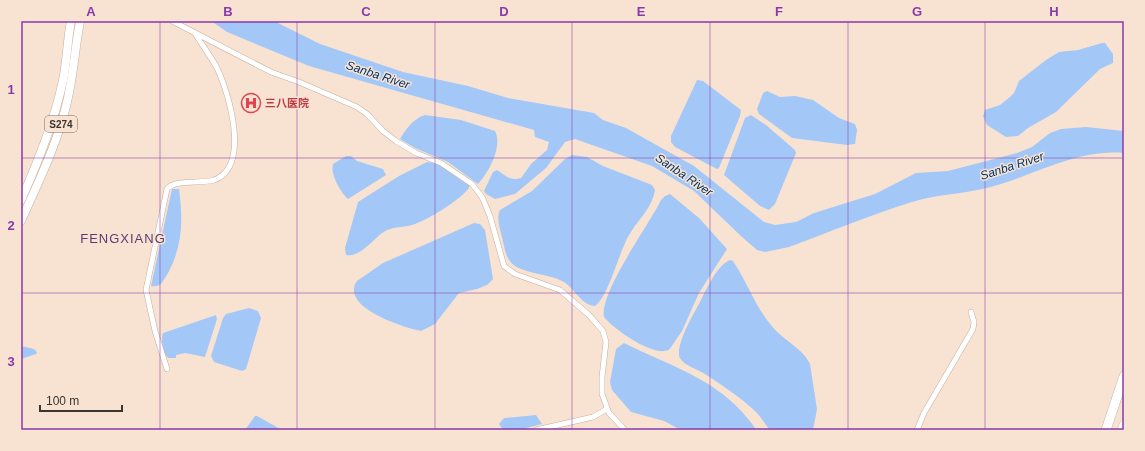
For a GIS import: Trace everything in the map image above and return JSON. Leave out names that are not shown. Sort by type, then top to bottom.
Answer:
[{"type":"highway","points":[[1106,430],[1124,376]]},
{"type":"highway","points":[[1122,430],[1124,425]]},
{"type":"main road","name":"S274","points":[[21,200],[41,154],[55,115],[63,83],[71,21]]},
{"type":"main road","name":"S274","points":[[21,222],[49,157],[64,117],[71,84],[80,21]]},
{"type":"street","points":[[172,21],[271,72],[358,107],[396,141],[416,153],[442,163],[472,184],[482,197],[490,216],[504,266],[515,274],[560,290],[589,315],[603,331],[606,339],[606,350],[601,385],[607,410],[625,430]]},
{"type":"street","points":[[167,369],[155,331],[146,290],[167,189],[174,184],[208,181],[219,177],[229,168],[233,160],[234,150],[231,116],[224,87],[216,68],[195,34]]},
{"type":"street","points":[[917,430],[924,413],[972,329],[974,322],[971,312]]},
{"type":"street","points":[[536,430],[593,418],[607,410]]},
{"type":"water","name":"Sanba River","points":[[211,21],[274,21],[320,44],[403,72],[468,86],[508,98],[594,113],[603,120],[626,128],[694,166],[764,222],[775,225],[796,222],[814,213],[875,194],[916,173],[948,171],[1017,153],[1032,147],[1050,133],[1061,129],[1086,127],[1124,131],[1124,153],[1092,154],[1062,162],[990,187],[912,202],[789,247],[765,252],[757,250],[694,191],[652,166],[575,139],[565,142],[546,168],[515,194],[495,199],[486,194],[484,191],[493,172],[497,170],[514,179],[521,178],[531,164],[547,150],[549,142],[535,137],[534,130],[309,66],[227,32]]},
{"type":"water","points":[[1105,43],[1113,54],[1113,63],[1100,69],[1056,112],[1028,128],[1018,136],[1006,137],[987,125],[983,116],[985,110],[1000,105],[1010,97],[1014,93],[1019,81],[1046,60],[1059,52],[1078,50]]},
{"type":"water","points":[[697,80],[703,81],[741,110],[719,168],[717,169],[675,147],[671,142],[671,136]]},
{"type":"water","points":[[767,91],[780,97],[795,96],[813,100],[839,118],[855,124],[857,130],[855,144],[847,145],[792,138],[759,114],[757,109],[763,93]]},
{"type":"water","points":[[425,115],[461,120],[495,131],[497,144],[494,159],[478,184],[448,162],[415,148],[400,139],[407,128]]},
{"type":"water","points":[[751,115],[766,125],[795,150],[796,153],[775,204],[769,210],[760,206],[724,175],[745,118]]},
{"type":"water","points":[[572,155],[587,157],[603,166],[652,185],[655,190],[649,207],[634,227],[622,249],[610,282],[595,306],[582,300],[564,282],[527,271],[514,265],[508,259],[499,224],[498,217],[500,210],[532,191],[565,159]]},
{"type":"water","points":[[346,156],[351,156],[357,161],[383,169],[386,175],[348,199],[336,182],[332,168],[333,164]]},
{"type":"water","points":[[427,162],[444,168],[469,185],[469,188],[458,199],[434,215],[419,223],[393,228],[386,231],[366,248],[356,254],[346,255],[345,248],[358,202],[399,176]]},
{"type":"water","points":[[172,189],[179,189],[181,211],[181,232],[177,252],[163,281],[157,286],[151,286]]},
{"type":"water","points":[[670,194],[699,218],[727,249],[699,293],[682,331],[669,350],[662,351],[654,350],[635,341],[617,329],[604,317],[609,292],[626,259],[661,200]]},
{"type":"water","points":[[474,223],[480,224],[485,230],[493,279],[487,285],[459,293],[435,324],[421,331],[401,326],[376,315],[357,299],[354,290],[357,281],[383,263]]},
{"type":"water","points":[[730,260],[733,261],[738,269],[765,318],[781,335],[802,353],[810,364],[817,409],[813,430],[770,430],[759,415],[745,402],[705,374],[684,363],[680,358],[679,353],[682,338],[689,322],[712,278],[725,263]]},
{"type":"water","points":[[249,308],[258,311],[261,318],[246,369],[242,371],[214,362],[211,356],[223,318],[226,314]]},
{"type":"water","points":[[216,315],[217,319],[205,357],[185,353],[176,355],[176,358],[169,358],[165,354],[162,339],[163,333]]},
{"type":"water","points":[[624,343],[702,380],[716,389],[743,413],[756,430],[681,430],[664,421],[631,412],[612,390],[610,382],[616,349]]},
{"type":"water","points":[[21,346],[34,349],[37,352],[36,354],[21,359]]},
{"type":"water","points":[[536,415],[542,424],[519,430],[503,430],[499,424],[504,418]]},
{"type":"water","points":[[255,416],[257,416],[282,430],[245,430]]},
{"type":"place","name":"三八医院","points":[[251,103]]},
{"type":"district","name":"FENGXIANG","points":[[123,238]]}]
